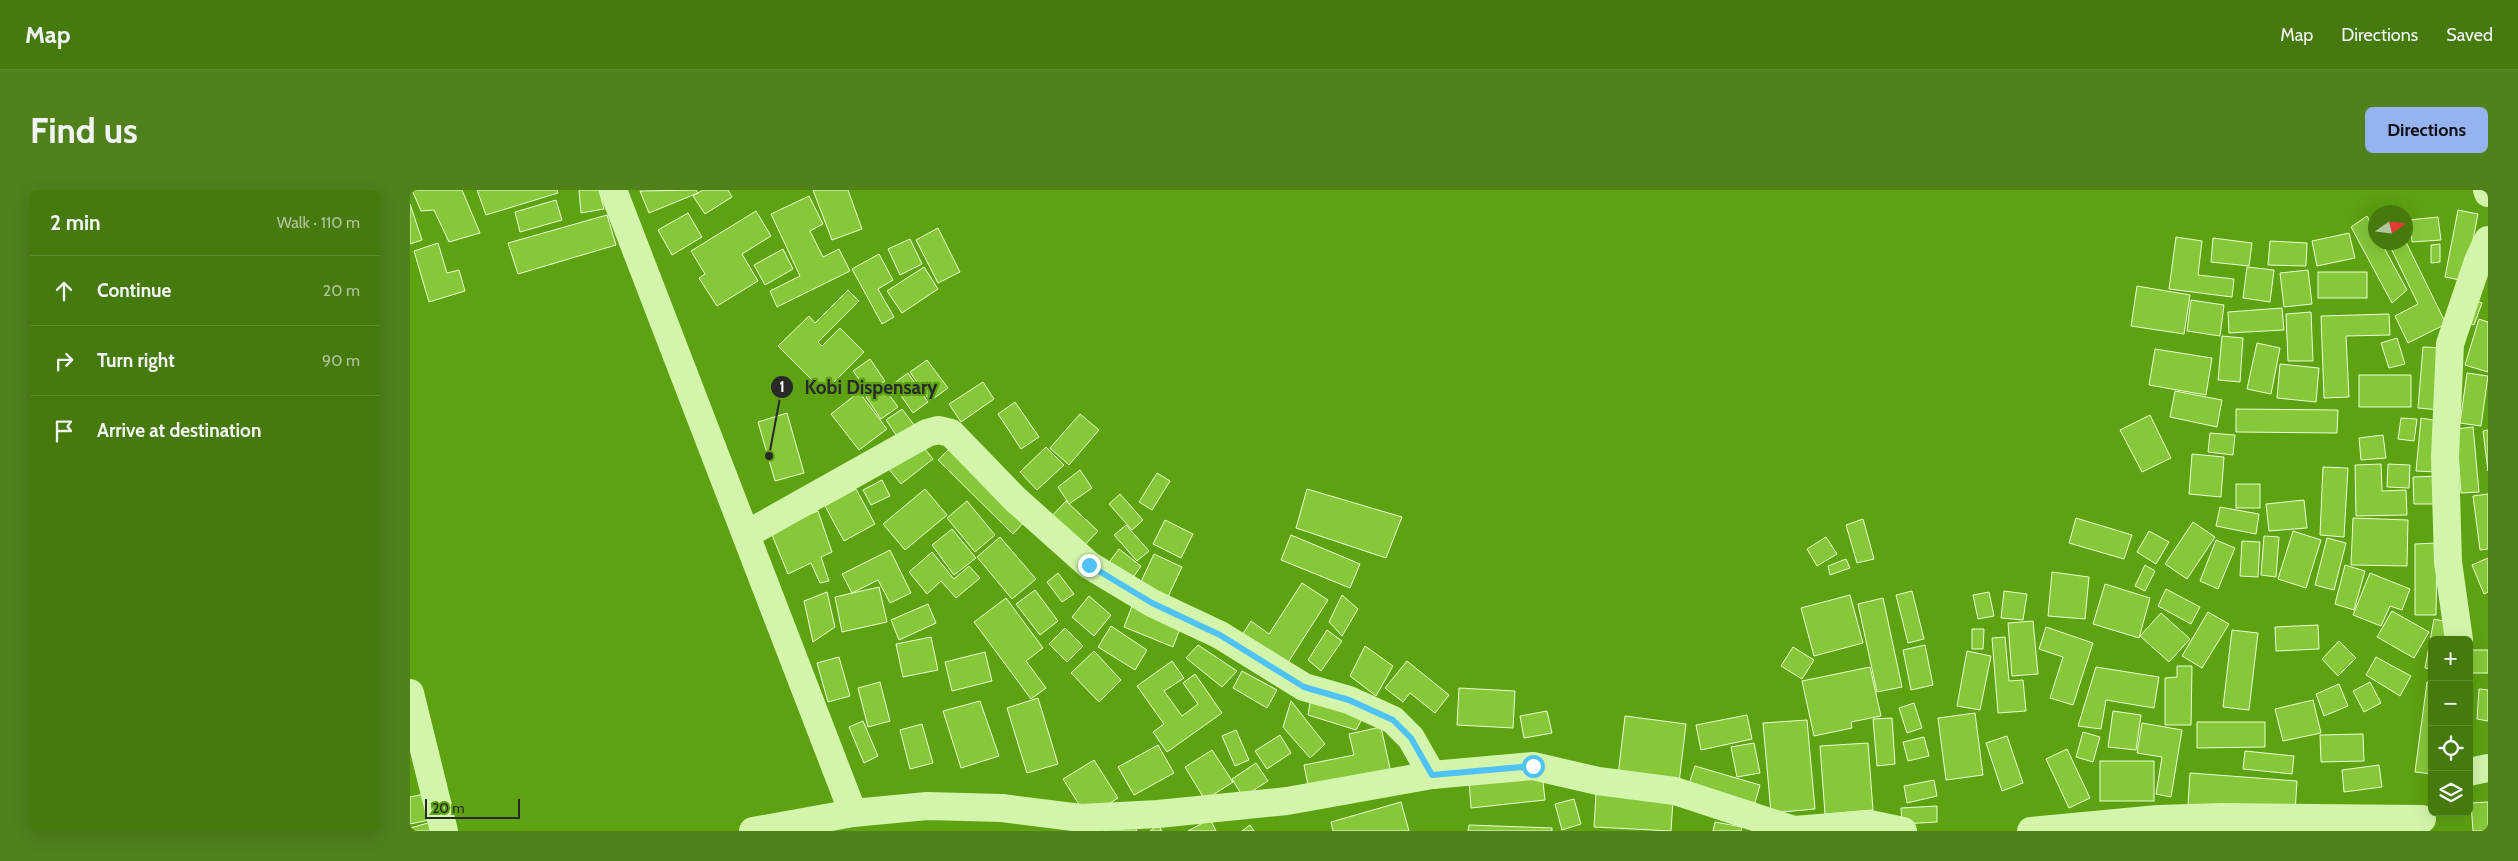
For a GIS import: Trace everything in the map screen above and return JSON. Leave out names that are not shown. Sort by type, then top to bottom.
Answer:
[{"type":"street","points":[[613,190],[748,534],[853,814]]},
{"type":"street","points":[[2458,636],[2448,562],[2445,457],[2450,344],[2478,261],[2488,240]]},
{"type":"street","points":[[748,534],[927,433],[938,430],[951,433],[1016,500],[1089,565],[1152,603],[1220,635],[1304,687],[1349,700],[1393,720],[1411,738],[1432,775]]},
{"type":"street","points":[[410,693],[444,831]]},
{"type":"street","points":[[753,831],[853,814],[927,806],[1002,808],[1081,818],[1158,814],[1287,801],[1432,775],[1533,766],[1598,782],[1675,791],[1794,830],[1871,828],[1903,831]]},
{"type":"street","points":[[2473,771],[2488,768]]},
{"type":"street","points":[[2031,831],[2158,819],[2212,817],[2425,819]]},
{"type":"building","points":[[412,190],[462,190],[480,233],[449,242],[434,210],[421,211]]},
{"type":"building","points":[[477,190],[557,190],[558,193],[486,215]]},
{"type":"building","points":[[579,190],[599,190],[604,209],[581,213]]},
{"type":"building","points":[[696,190],[698,193],[649,213],[640,191]]},
{"type":"building","points":[[703,190],[728,190],[732,197],[705,214],[693,196]]},
{"type":"building","points":[[813,190],[848,190],[862,229],[832,240]]},
{"type":"building","points":[[809,196],[823,224],[810,231],[823,257],[839,249],[850,271],[777,307],[770,291],[800,276],[771,214]]},
{"type":"building","points":[[556,200],[562,220],[520,232],[515,212]]},
{"type":"building","points":[[410,204],[422,240],[410,244]]},
{"type":"building","points":[[2458,210],[2478,214],[2465,281],[2445,277]]},
{"type":"building","points":[[756,211],[771,236],[742,254],[758,281],[717,306],[699,278],[705,274],[691,251]]},
{"type":"building","points":[[688,213],[702,237],[672,255],[658,230]]},
{"type":"building","points":[[607,215],[616,245],[518,274],[508,243]]},
{"type":"building","points":[[2367,216],[2368,250],[2385,250],[2407,290],[2392,303],[2351,227]]},
{"type":"building","points":[[2438,217],[2441,240],[2413,242],[2413,220]]},
{"type":"building","points":[[938,228],[960,272],[938,283],[916,240]]},
{"type":"building","points":[[2349,233],[2355,258],[2317,266],[2312,241]]},
{"type":"building","points":[[2176,237],[2202,241],[2198,275],[2234,279],[2232,297],[2169,289]]},
{"type":"building","points":[[2213,238],[2252,243],[2249,266],[2211,262]]},
{"type":"building","points":[[910,239],[922,264],[900,275],[888,249]]},
{"type":"building","points":[[2270,241],[2307,243],[2306,266],[2268,265]]},
{"type":"building","points":[[438,243],[447,273],[459,270],[465,291],[429,302],[414,251]]},
{"type":"building","points":[[2440,244],[2440,262],[2431,263],[2431,245]]},
{"type":"building","points":[[783,249],[793,269],[765,285],[754,265]]},
{"type":"building","points":[[2392,250],[2410,250],[2446,324],[2408,343],[2395,316],[2418,304]]},
{"type":"building","points":[[879,254],[893,280],[878,289],[894,317],[882,324],[852,269]]},
{"type":"building","points":[[924,267],[938,289],[902,313],[887,291]]},
{"type":"building","points":[[2247,267],[2274,270],[2270,302],[2243,298]]},
{"type":"building","points":[[2308,270],[2312,304],[2284,307],[2280,273]]},
{"type":"building","points":[[2318,272],[2367,272],[2367,298],[2318,298]]},
{"type":"building","points":[[2137,286],[2190,295],[2184,334],[2131,326]]},
{"type":"building","points":[[848,290],[859,301],[818,342],[822,346],[840,328],[864,352],[824,392],[778,346],[809,316],[815,323]]},
{"type":"building","points":[[2191,300],[2224,305],[2220,336],[2187,331]]},
{"type":"building","points":[[2475,300],[2482,303],[2474,325],[2467,322]]},
{"type":"building","points":[[2282,308],[2284,330],[2229,333],[2228,312]]},
{"type":"building","points":[[2311,312],[2313,361],[2288,361],[2286,314]]},
{"type":"building","points":[[2389,314],[2390,335],[2346,336],[2349,397],[2324,398],[2321,316]]},
{"type":"building","points":[[2479,319],[2488,322],[2488,372],[2465,365]]},
{"type":"building","points":[[2222,336],[2243,338],[2240,382],[2218,380]]},
{"type":"building","points":[[2397,338],[2405,364],[2389,368],[2381,343]]},
{"type":"building","points":[[2257,343],[2280,348],[2271,394],[2247,389]]},
{"type":"building","points":[[2423,347],[2445,348],[2440,410],[2418,408]]},
{"type":"building","points":[[2155,349],[2212,358],[2206,395],[2149,385]]},
{"type":"building","points":[[870,359],[885,381],[869,393],[853,371]]},
{"type":"building","points":[[927,360],[948,388],[930,401],[910,372]]},
{"type":"building","points":[[2280,364],[2319,368],[2316,402],[2277,398]]},
{"type":"building","points":[[908,373],[928,402],[913,413],[893,384]]},
{"type":"building","points":[[2467,373],[2488,376],[2481,426],[2460,423]]},
{"type":"building","points":[[2359,375],[2411,375],[2411,407],[2359,407]]},
{"type":"building","points":[[983,382],[994,399],[961,422],[949,404]]},
{"type":"building","points":[[882,385],[898,407],[881,419],[866,397]]},
{"type":"building","points":[[2175,391],[2222,400],[2217,427],[2170,417]]},
{"type":"building","points":[[859,392],[887,429],[859,450],[831,414]]},
{"type":"building","points":[[1015,402],[1039,437],[1021,449],[998,414]]},
{"type":"building","points":[[902,409],[918,430],[901,442],[886,420]]},
{"type":"building","points":[[2236,409],[2338,410],[2337,433],[2236,432]]},
{"type":"building","points":[[787,413],[804,473],[775,481],[758,422]]},
{"type":"building","points":[[1080,414],[1099,430],[1069,465],[1050,448]]},
{"type":"building","points":[[2150,415],[2171,458],[2142,472],[2120,430]]},
{"type":"building","points":[[2401,418],[2417,419],[2414,441],[2398,439]]},
{"type":"building","points":[[2421,418],[2439,421],[2436,472],[2416,471]]},
{"type":"building","points":[[2473,427],[2479,492],[2461,493],[2456,429]]},
{"type":"building","points":[[2488,430],[2488,471],[2483,431]]},
{"type":"building","points":[[2210,433],[2235,435],[2233,455],[2208,452]]},
{"type":"building","points":[[2383,435],[2386,458],[2361,460],[2359,438]]},
{"type":"building","points":[[920,443],[933,459],[901,484],[888,468]]},
{"type":"building","points":[[954,444],[1027,519],[1013,534],[938,460]]},
{"type":"building","points":[[1046,447],[1064,465],[1037,490],[1020,472]]},
{"type":"building","points":[[2192,454],[2224,457],[2221,497],[2189,494]]},
{"type":"building","points":[[2381,464],[2382,491],[2406,490],[2407,515],[2356,516],[2355,465]]},
{"type":"building","points":[[2388,464],[2410,465],[2409,488],[2387,487]]},
{"type":"building","points":[[2323,467],[2348,468],[2344,537],[2320,535]]},
{"type":"building","points":[[1080,470],[1092,488],[1069,504],[1058,487]]},
{"type":"building","points":[[1157,473],[1170,481],[1152,510],[1139,502]]},
{"type":"building","points":[[2440,476],[2441,504],[2414,504],[2413,477]]},
{"type":"building","points":[[882,480],[890,496],[871,505],[863,490]]},
{"type":"building","points":[[2236,484],[2260,484],[2260,508],[2236,508]]},
{"type":"building","points":[[856,489],[875,524],[844,541],[825,506]]},
{"type":"building","points":[[925,489],[947,515],[905,550],[883,524]]},
{"type":"building","points":[[1307,489],[1402,517],[1386,558],[1296,528]]},
{"type":"building","points":[[1120,494],[1143,520],[1132,530],[1109,504]]},
{"type":"building","points":[[2488,494],[2488,549],[2480,550],[2473,496]]},
{"type":"building","points":[[2304,500],[2307,528],[2269,531],[2266,504]]},
{"type":"building","points":[[967,501],[995,535],[975,552],[947,518]]},
{"type":"building","points":[[1066,501],[1098,531],[1080,550],[1048,520]]},
{"type":"building","points":[[2220,507],[2259,514],[2256,534],[2216,526]]},
{"type":"building","points":[[818,511],[832,552],[821,557],[829,581],[820,583],[811,563],[788,574],[770,530]]},
{"type":"building","points":[[2076,518],[2132,535],[2124,559],[2069,543]]},
{"type":"building","points":[[2353,518],[2408,520],[2407,566],[2351,565]]},
{"type":"building","points":[[1863,519],[1874,559],[1857,563],[1846,525]]},
{"type":"building","points":[[1165,520],[1193,534],[1181,558],[1153,544]]},
{"type":"building","points":[[2193,522],[2215,537],[2187,579],[2165,564]]},
{"type":"building","points":[[1126,525],[1149,551],[1137,561],[1114,535]]},
{"type":"building","points":[[952,529],[976,558],[954,575],[932,545]]},
{"type":"building","points":[[2149,531],[2169,542],[2156,564],[2137,552]]},
{"type":"building","points":[[2293,531],[2321,540],[2306,588],[2278,579]]},
{"type":"building","points":[[1291,535],[1360,564],[1350,588],[1281,560]]},
{"type":"building","points":[[2264,536],[2279,537],[2276,577],[2261,575]]},
{"type":"building","points":[[1000,537],[1036,579],[1012,599],[977,557]]},
{"type":"building","points":[[1826,537],[1837,554],[1817,566],[1807,549]]},
{"type":"building","points":[[2327,538],[2346,543],[2334,590],[2315,585]]},
{"type":"building","points":[[2216,540],[2235,548],[2218,589],[2200,581]]},
{"type":"building","points":[[2242,541],[2260,542],[2258,577],[2240,576]]},
{"type":"building","points":[[2437,543],[2436,615],[2415,615],[2415,544]]},
{"type":"building","points":[[1119,549],[1141,566],[1127,586],[1104,569]]},
{"type":"building","points":[[890,550],[911,593],[890,603],[878,580],[852,593],[842,574]]},
{"type":"building","points":[[932,552],[954,579],[969,566],[980,578],[956,598],[941,581],[927,594],[909,572]]},
{"type":"building","points":[[1154,554],[1182,567],[1166,601],[1138,588]]},
{"type":"building","points":[[2488,558],[2488,592],[2484,594],[2472,565]]},
{"type":"building","points":[[1846,559],[1850,568],[1830,575],[1828,566]]},
{"type":"building","points":[[2145,565],[2155,571],[2145,591],[2135,586]]},
{"type":"building","points":[[2345,565],[2365,571],[2354,610],[2335,604]]},
{"type":"building","points":[[2052,572],[2089,577],[2085,619],[2048,616]]},
{"type":"building","points":[[1058,573],[1074,594],[1062,602],[1047,582]]},
{"type":"building","points":[[2370,573],[2410,589],[2402,610],[2390,606],[2381,626],[2353,615]]},
{"type":"building","points":[[1302,583],[1328,600],[1282,672],[1237,643],[1251,621],[1269,634]]},
{"type":"building","points":[[2105,584],[2150,598],[2139,638],[2093,624]]},
{"type":"building","points":[[879,587],[887,622],[842,632],[835,597]]},
{"type":"building","points":[[2166,589],[2200,607],[2191,624],[2158,606]]},
{"type":"building","points":[[1035,590],[1058,621],[1040,635],[1016,604]]},
{"type":"building","points":[[1912,591],[1924,639],[1908,643],[1896,595]]},
{"type":"building","points":[[2004,591],[2027,594],[2023,620],[2001,618]]},
{"type":"building","points":[[827,592],[835,627],[813,642],[804,601]]},
{"type":"building","points":[[1989,592],[1994,616],[1978,619],[1973,595]]},
{"type":"building","points":[[1342,595],[1358,609],[1342,636],[1329,622]]},
{"type":"building","points":[[1850,595],[1863,643],[1814,656],[1801,608]]},
{"type":"building","points":[[1089,596],[1111,615],[1094,636],[1072,617]]},
{"type":"building","points":[[1006,598],[1043,648],[1026,661],[1046,688],[1031,699],[974,622]]},
{"type":"building","points":[[1883,598],[1902,687],[1877,692],[1858,604]]},
{"type":"building","points":[[928,604],[936,623],[899,640],[891,620]]},
{"type":"building","points":[[1132,606],[1181,626],[1173,647],[1124,627]]},
{"type":"building","points":[[2392,611],[2429,632],[2414,658],[2377,637]]},
{"type":"building","points":[[2208,612],[2229,624],[2202,668],[2182,656]]},
{"type":"building","points":[[2161,613],[2190,639],[2169,662],[2140,636]]},
{"type":"building","points":[[2434,619],[2452,623],[2450,636],[2431,636]]},
{"type":"building","points":[[2033,621],[2038,674],[2012,676],[2008,623]]},
{"type":"building","points":[[2318,625],[2319,649],[2276,651],[2275,627]]},
{"type":"building","points":[[1111,626],[1147,650],[1135,670],[1098,647]]},
{"type":"building","points":[[2046,627],[2093,643],[2073,705],[2050,698],[2063,657],[2039,649]]},
{"type":"building","points":[[1065,628],[1083,646],[1067,662],[1049,644]]},
{"type":"building","points":[[1972,629],[1984,629],[1983,649],[1972,649]]},
{"type":"building","points":[[1327,630],[1342,641],[1321,671],[1308,660]]},
{"type":"building","points":[[2232,630],[2258,633],[2249,710],[2223,707]]},
{"type":"building","points":[[931,637],[938,670],[903,677],[896,644]]},
{"type":"building","points":[[2005,637],[2009,681],[2023,680],[2026,711],[1998,713],[1992,638]]},
{"type":"building","points":[[2339,641],[2356,658],[2338,676],[2322,659]]},
{"type":"building","points":[[1198,645],[1237,671],[1222,687],[1186,658]]},
{"type":"building","points":[[1925,645],[1933,685],[1911,690],[1903,650]]},
{"type":"building","points":[[1365,646],[1393,666],[1376,696],[1350,676]]},
{"type":"building","points":[[1793,647],[1814,660],[1802,679],[1781,666]]},
{"type":"building","points":[[2473,650],[2488,650],[2488,673],[2473,673]]},
{"type":"building","points":[[1094,651],[1121,680],[1099,702],[1071,673]]},
{"type":"building","points":[[1967,651],[1991,656],[1980,710],[1957,706]]},
{"type":"building","points":[[985,652],[992,681],[952,691],[945,662]]},
{"type":"building","points":[[2428,652],[2428,668],[2425,668]]},
{"type":"building","points":[[839,657],[850,696],[828,702],[817,663]]},
{"type":"building","points":[[2376,657],[2411,676],[2400,696],[2366,675]]},
{"type":"building","points":[[1172,661],[1184,678],[1164,691],[1182,716],[1198,704],[1183,683],[1195,674],[1222,713],[1167,752],[1153,732],[1164,724],[1137,686]]},
{"type":"building","points":[[1407,661],[1449,695],[1435,713],[1410,693],[1403,702],[1385,688]]},
{"type":"building","points":[[2177,666],[2192,666],[2191,725],[2165,725],[2165,678],[2177,677]]},
{"type":"building","points":[[1870,667],[1881,716],[1851,722],[1852,728],[1814,736],[1802,681]]},
{"type":"building","points":[[2096,667],[2159,677],[2154,708],[2106,700],[2101,729],[2078,726]]},
{"type":"building","points":[[1242,671],[1277,690],[1267,708],[1233,688]]},
{"type":"building","points":[[880,682],[890,721],[868,727],[858,688]]},
{"type":"building","points":[[2370,682],[2381,703],[2364,712],[2353,691]]},
{"type":"building","points":[[2427,682],[2428,774],[2415,772]]},
{"type":"building","points":[[2339,684],[2348,706],[2324,716],[2316,694]]},
{"type":"building","points":[[1459,688],[1515,691],[1513,728],[1457,725]]},
{"type":"building","points":[[2479,689],[2488,690],[2488,721],[2477,719]]},
{"type":"building","points":[[1312,691],[1366,712],[1356,730],[1308,715]]},
{"type":"building","points":[[1038,698],[1058,764],[1027,773],[1007,708]]},
{"type":"building","points":[[2313,700],[2321,733],[2283,741],[2275,709]]},
{"type":"building","points":[[980,701],[999,756],[961,768],[943,711]]},
{"type":"building","points":[[1291,701],[1325,744],[1310,758],[1283,727]]},
{"type":"building","points":[[1914,703],[1922,728],[1907,733],[1899,708]]},
{"type":"building","points":[[1547,711],[1552,733],[1524,738],[1520,716]]},
{"type":"building","points":[[2113,711],[2141,715],[2136,750],[2108,747]]},
{"type":"building","points":[[1975,713],[1983,775],[1946,780],[1938,718]]},
{"type":"building","points":[[1747,715],[1752,739],[1701,750],[1696,725]]},
{"type":"building","points":[[1625,716],[1686,724],[1679,783],[1618,776]]},
{"type":"building","points":[[1892,718],[1895,764],[1877,766],[1873,719]]},
{"type":"building","points":[[1807,720],[1815,809],[1771,813],[1763,723]]},
{"type":"building","points":[[863,721],[878,756],[864,763],[849,727]]},
{"type":"building","points":[[2197,722],[2265,722],[2265,747],[2197,748]]},
{"type":"building","points":[[2142,723],[2182,730],[2171,797],[2156,794],[2162,757],[2137,753]]},
{"type":"building","points":[[922,724],[933,763],[910,769],[900,730]]},
{"type":"building","points":[[1381,727],[1391,773],[1309,790],[1304,765],[1354,755],[1349,734]]},
{"type":"building","points":[[1236,730],[1249,760],[1235,766],[1222,736]]},
{"type":"building","points":[[2083,732],[2100,737],[2093,762],[2076,757]]},
{"type":"building","points":[[2363,734],[2364,761],[2321,762],[2320,735]]},
{"type":"building","points":[[1280,735],[1291,753],[1267,769],[1255,751]]},
{"type":"building","points":[[2007,736],[2023,783],[2002,791],[1986,743]]},
{"type":"building","points":[[1924,737],[1929,756],[1908,761],[1903,742]]},
{"type":"building","points":[[1754,743],[1760,773],[1737,777],[1731,747]]},
{"type":"building","points":[[1868,743],[1873,810],[1825,814],[1820,746]]},
{"type":"building","points":[[1158,745],[1174,773],[1134,795],[1118,767]]},
{"type":"building","points":[[2067,749],[2090,798],[2069,808],[2046,759]]},
{"type":"building","points":[[1212,750],[1233,782],[1205,800],[1185,767]]},
{"type":"building","points":[[2245,751],[2294,756],[2292,774],[2243,769]]},
{"type":"building","points":[[1094,760],[1118,798],[1087,817],[1063,779]]},
{"type":"building","points":[[2100,761],[2154,761],[2154,801],[2100,801]]},
{"type":"building","points":[[1256,763],[1268,781],[1243,797],[1232,779]]},
{"type":"building","points":[[2379,765],[2382,787],[2344,792],[2342,770]]},
{"type":"building","points":[[1695,766],[1760,785],[1755,803],[1689,784]]},
{"type":"building","points":[[1542,773],[1545,800],[1471,808],[1469,781]]},
{"type":"building","points":[[2190,773],[2297,781],[2295,813],[2188,805]]},
{"type":"building","points":[[1934,780],[1937,796],[1907,803],[1904,786]]},
{"type":"building","points":[[429,793],[434,819],[410,824],[410,797]]},
{"type":"building","points":[[1596,794],[1673,801],[1671,831],[1594,827]]},
{"type":"building","points":[[1574,799],[1581,824],[1562,830],[1555,804]]},
{"type":"building","points":[[1401,802],[1409,831],[1333,831],[1331,822]]},
{"type":"building","points":[[2488,802],[2488,831],[2473,831],[2473,803]]},
{"type":"building","points":[[1937,806],[1937,822],[1902,824],[1901,808]]},
{"type":"building","points":[[1129,816],[1137,831],[1104,831]]},
{"type":"building","points":[[1210,819],[1216,831],[1188,831]]},
{"type":"building","points":[[435,821],[438,831],[410,831],[410,828]]},
{"type":"building","points":[[1715,822],[1742,827],[1741,831],[1713,831]]},
{"type":"building","points":[[1158,825],[1162,831],[1150,831]]},
{"type":"building","points":[[1250,825],[1254,831],[1242,831]]},
{"type":"building","points":[[1469,825],[1552,828],[1552,831],[1468,831]]},
{"type":"place","name":"Kobi Dispensary","points":[[769,456]]},
{"type":"route","points":[[1089,565],[1152,603],[1220,635],[1304,687],[1349,700],[1393,720],[1411,738],[1432,775],[1533,766]]}]
